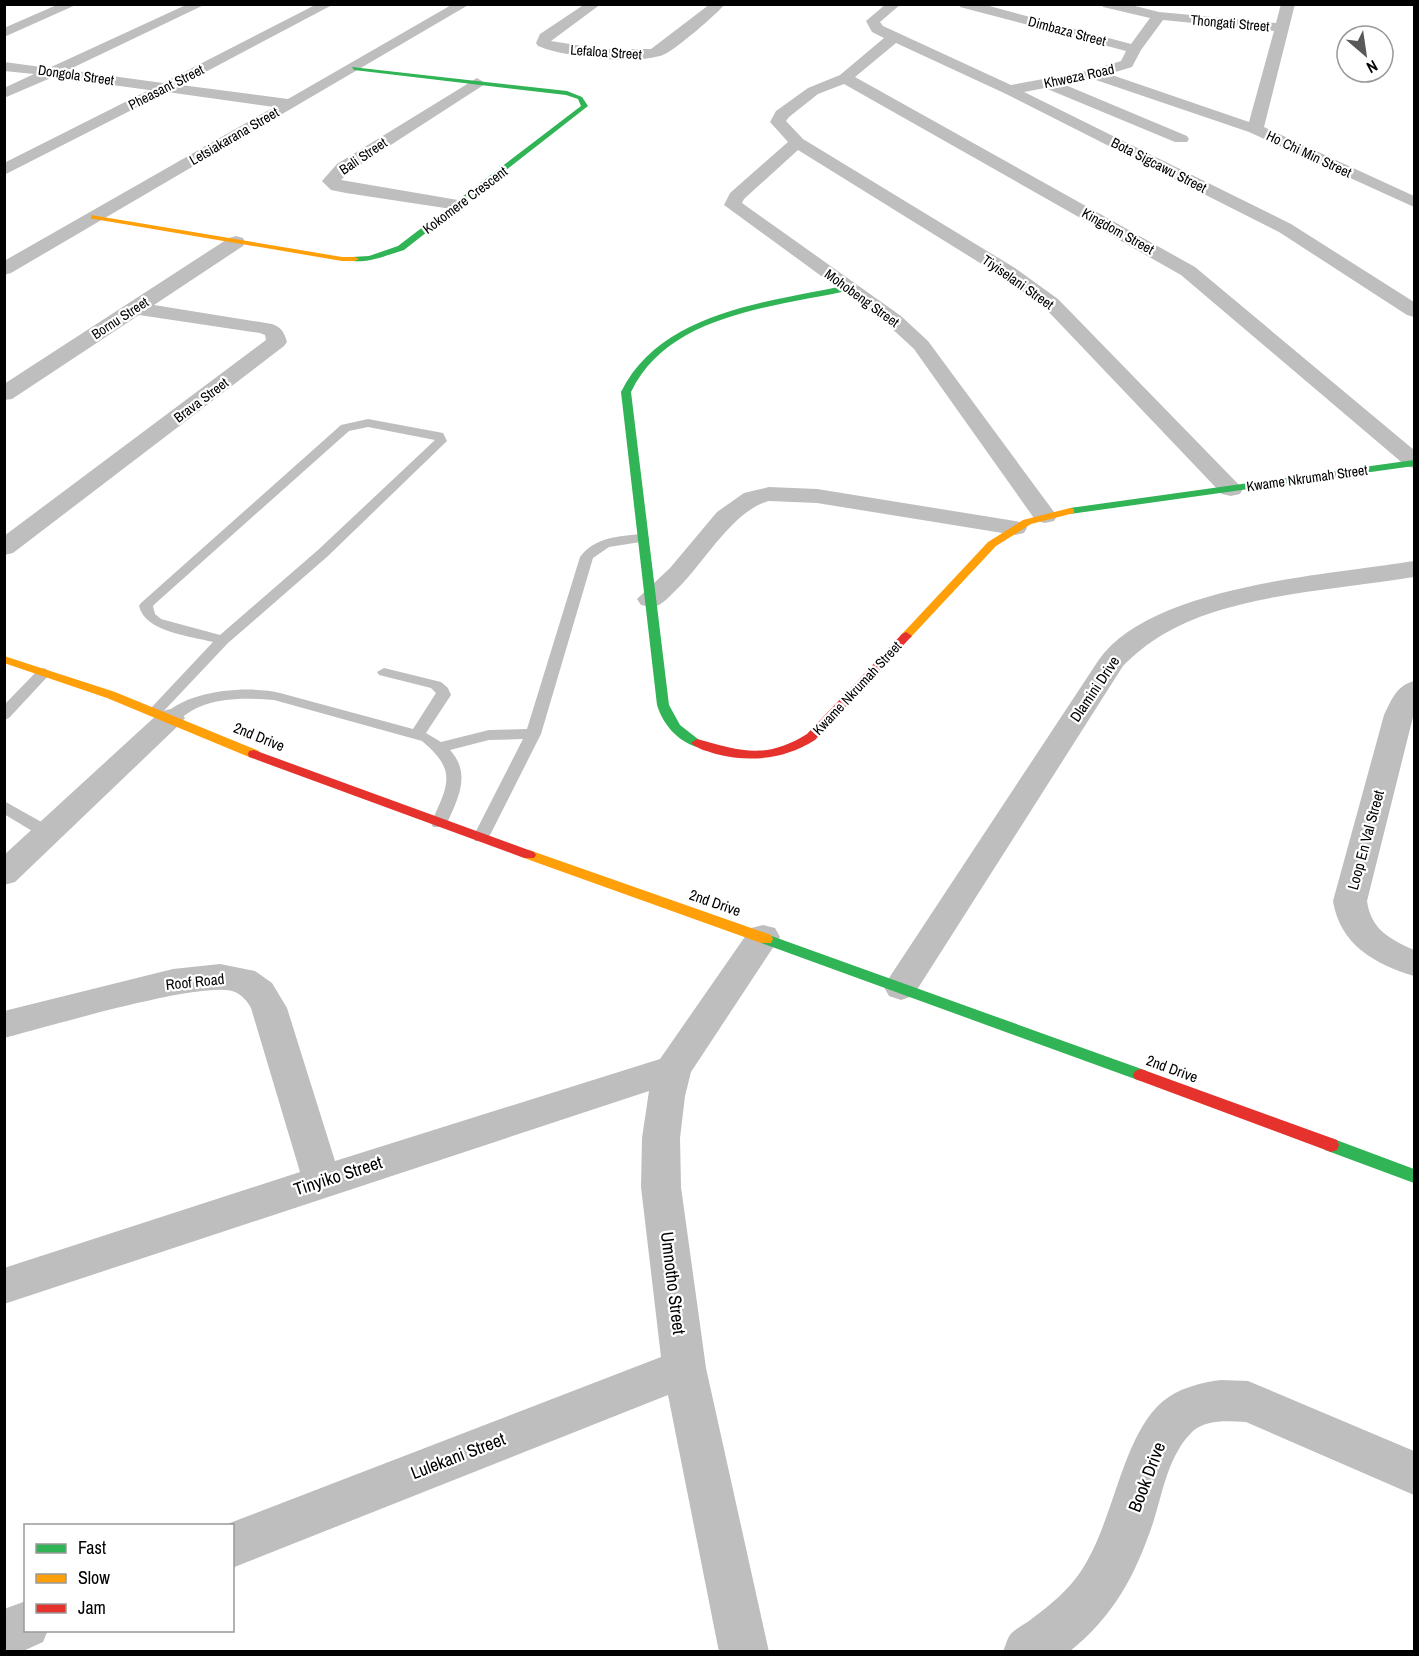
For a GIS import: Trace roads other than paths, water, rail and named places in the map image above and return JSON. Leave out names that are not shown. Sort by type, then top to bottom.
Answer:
[{"type":"street","points":[[4,33],[72,4]]},
{"type":"street","points":[[4,94],[200,4]]},
{"type":"street","name":"Pheasant Street","points":[[4,170],[328,4]]},
{"type":"street","name":"Letsiakarana Street","points":[[7,265],[464,4]]},
{"type":"street","name":"Lefaloa Street","points":[[595,4],[545,37],[543,43],[557,48],[635,56],[650,55],[660,51],[718,4]]},
{"type":"street","name":"Bota Sigcawu Street","points":[[895,4],[873,21],[877,29],[1009,90],[1285,228],[1414,311]]},
{"type":"street","name":"Dimbaza Street","points":[[965,4],[1134,49]]},
{"type":"street","name":"Thongati Street","points":[[1108,4],[1159,16],[1282,28]]},
{"type":"street","name":"Ho Chi Min Street","points":[[1288,4],[1255,129],[1414,202]]},
{"type":"street","name":"Khweza Road","points":[[1009,90],[1094,74],[1127,64],[1134,49],[1159,16]]},
{"type":"street","points":[[845,78],[894,37]]},
{"type":"street","name":"Dongola Street","points":[[4,66],[290,104]]},
{"type":"street","name":"Kokomere Crescent","points":[[94,217],[342,259],[370,258],[401,248],[585,106],[583,100],[571,94],[354,68]]},
{"type":"street","points":[[1094,74],[1255,129]]},
{"type":"street","name":"Tiyiselani Street","points":[[845,78],[813,91],[778,118],[780,126],[797,142],[1008,272],[1051,303],[1231,489]]},
{"type":"street","name":"Kingdom Street","points":[[845,78],[1188,271],[1414,462]]},
{"type":"street","name":"Bali Street","points":[[458,205],[346,188],[337,186],[332,181],[343,168],[477,83]]},
{"type":"street","points":[[1047,83],[1181,139]]},
{"type":"street","name":"Mohobeng Street","points":[[797,142],[736,197],[733,205],[894,320],[921,345],[1045,516]]},
{"type":"street","name":"Bornu Street","points":[[4,394],[236,242]]},
{"type":"street","name":"Kwame Nkrumah Street","points":[[848,288],[699,325],[662,348],[632,378],[625,400],[663,703],[669,721],[676,729],[693,741],[721,751],[755,754],[783,752],[811,737],[992,544],[1015,528],[1045,516],[1414,462]]},
{"type":"street","name":"Brava Street","points":[[11,537],[277,342],[274,332],[265,328],[135,308]]},
{"type":"street","points":[[650,599],[679,574],[726,517],[753,498],[769,494],[817,496],[1015,528]]},
{"type":"street","name":"Dlamini Drive","points":[[901,987],[1105,671],[1123,649],[1163,624],[1214,604],[1262,593],[1414,569]]},
{"type":"street","name":"2nd Drive","points":[[4,659],[162,715],[262,757],[439,823],[763,937],[1414,1176]]},
{"type":"street","name":"Loop En Val Street","points":[[1414,690],[1407,697],[1399,715],[1350,901],[1350,911],[1355,924],[1363,934],[1381,948],[1414,963]]},
{"type":"street","points":[[4,874],[48,833],[162,715]]},
{"type":"street","name":"Umnotho Street","points":[[744,1652],[684,1368],[661,1187],[663,1117],[673,1069],[763,937]]},
{"type":"street","name":"Roof Road","points":[[4,1025],[174,982],[220,977],[243,980],[260,992],[269,1008],[322,1181]]},
{"type":"street","name":"Tinyiko Street","points":[[4,1286],[673,1069]]},
{"type":"street","name":"Lulekani Street","points":[[234,1544],[684,1368]]},
{"type":"street","name":"Book Drive","points":[[1028,1652],[1063,1626],[1098,1589],[1124,1539],[1159,1440],[1179,1416],[1196,1407],[1222,1399],[1248,1402],[1414,1473]]},
{"type":"street","points":[[4,1634],[24,1627]]},
{"type":"lane","points":[[162,715],[223,640],[331,545],[441,441],[439,436],[368,423],[345,428],[146,606],[148,615],[156,622],[223,640]]},
{"type":"lane","points":[[481,837],[532,734],[587,557],[593,549],[603,544],[642,538]]},
{"type":"lane","points":[[4,715],[44,672]]},
{"type":"lane","points":[[384,672],[436,685],[443,692],[444,695],[417,735]]},
{"type":"lane","points":[[162,715],[207,700],[260,694],[275,696],[427,738],[440,747],[450,760],[455,774],[455,787],[439,823]]},
{"type":"lane","points":[[440,747],[489,735],[532,734]]},
{"type":"lane","points":[[4,806],[48,833]]}]
